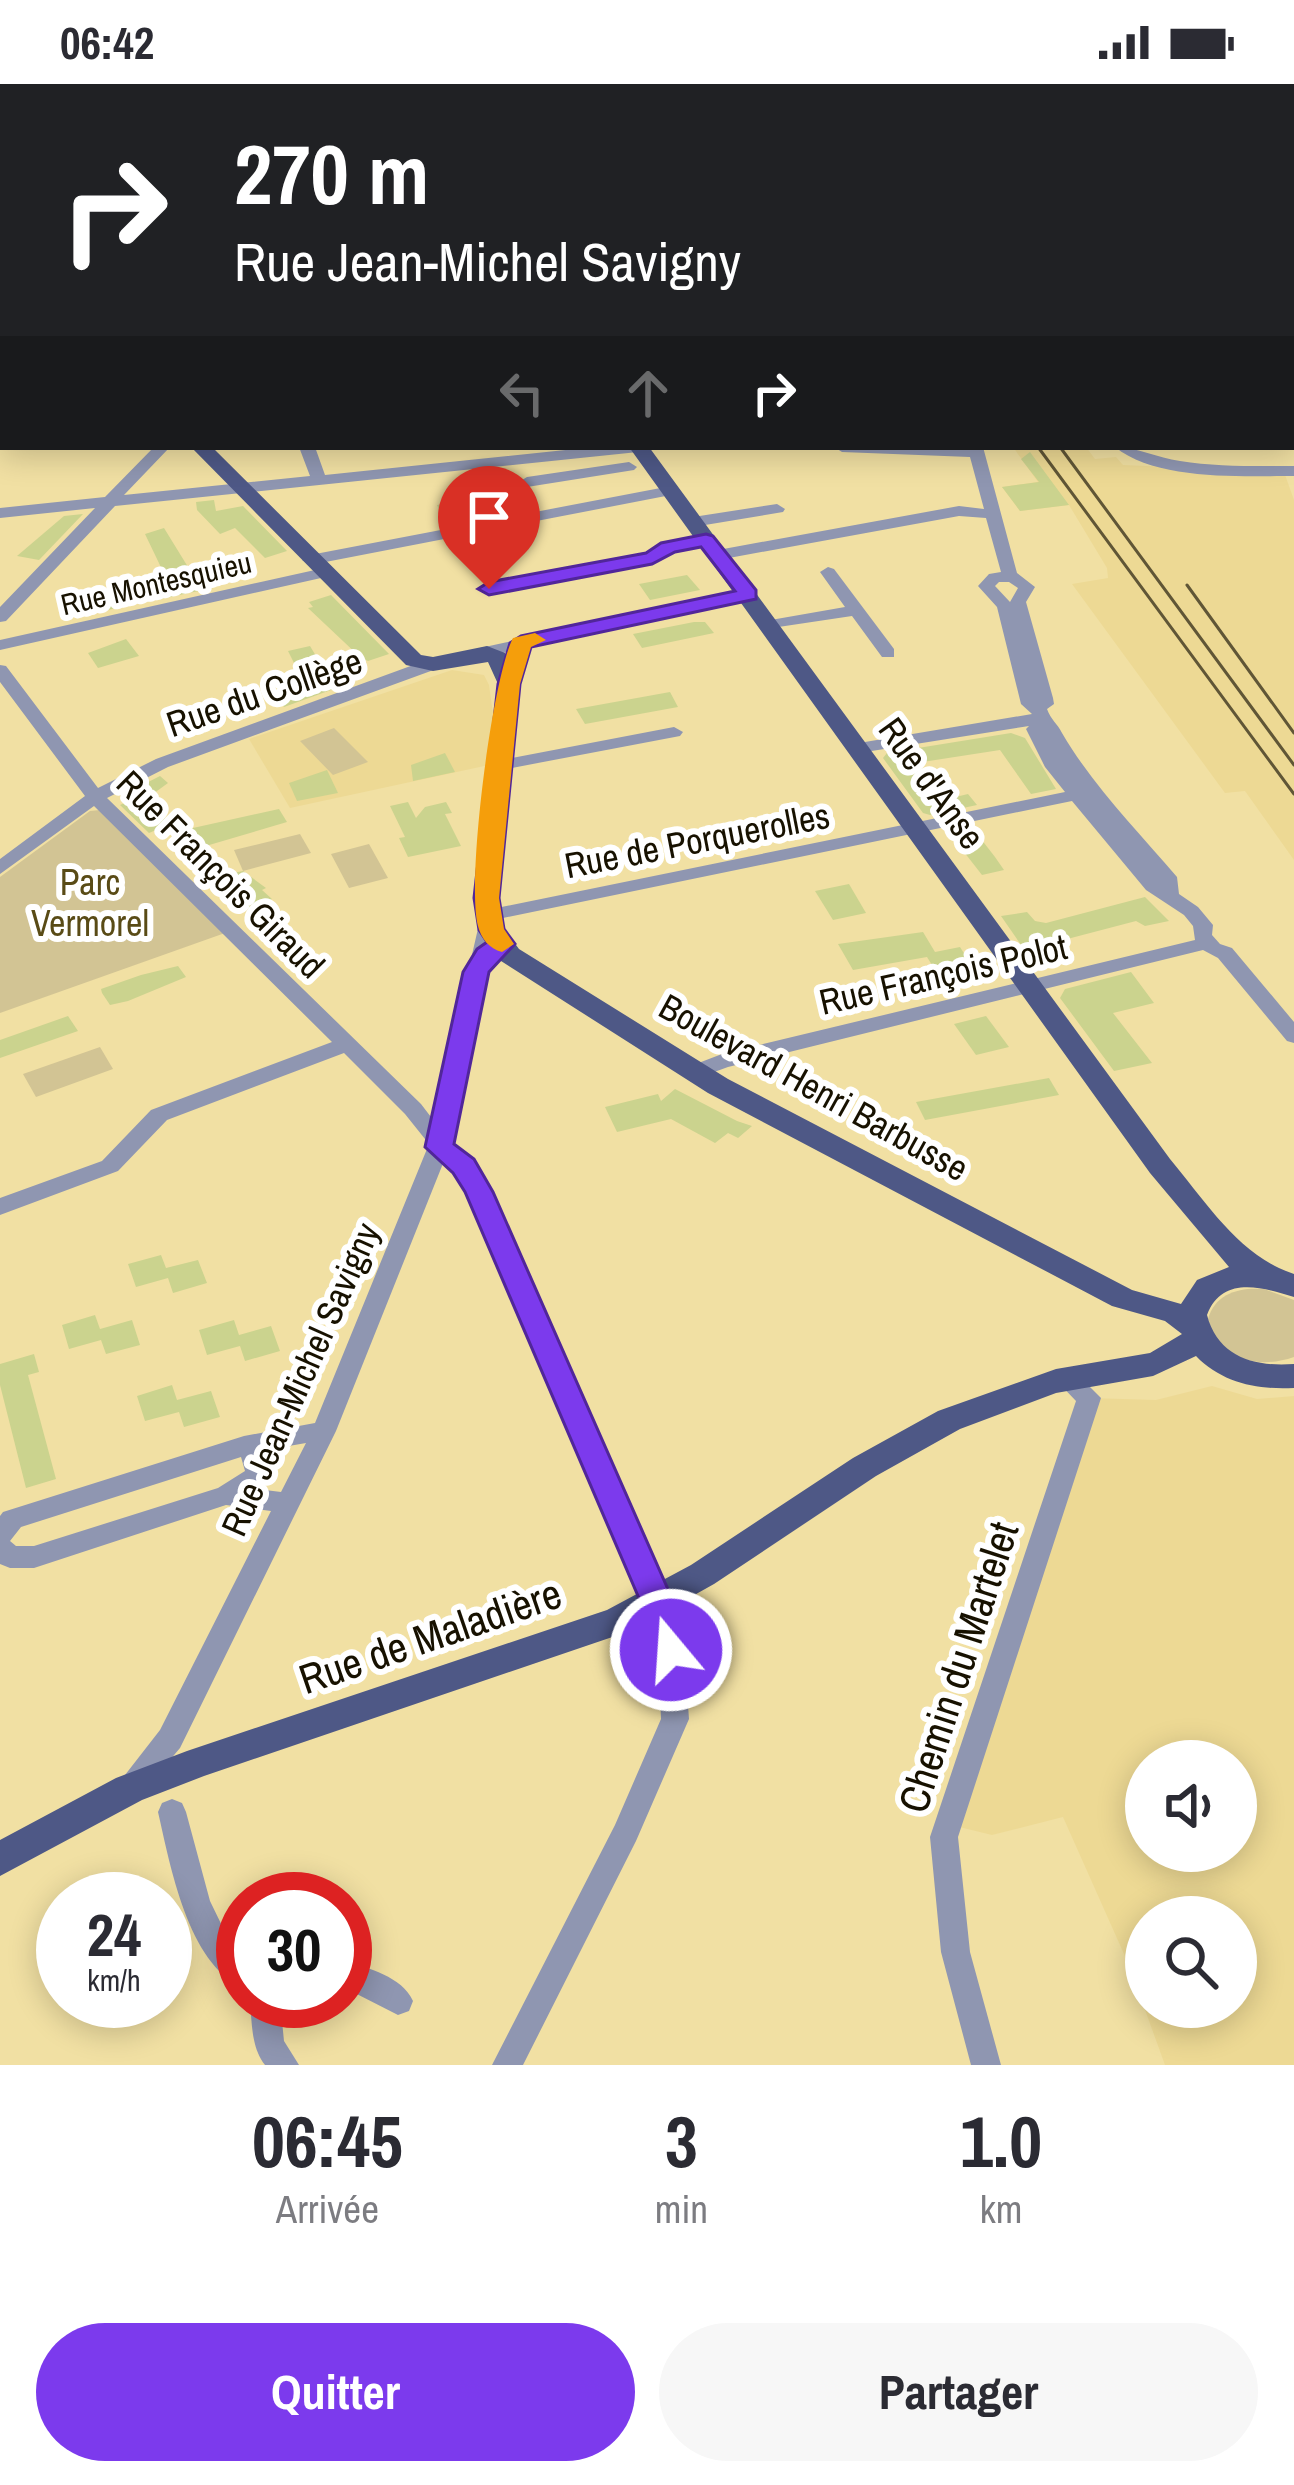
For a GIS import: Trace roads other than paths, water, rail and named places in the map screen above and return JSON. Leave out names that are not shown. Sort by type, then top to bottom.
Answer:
[{"type":"main road","points":[[204,450],[411,658],[433,664],[496,666]]},
{"type":"main road","name":"Rue d'Anse","points":[[635,454],[671,491],[771,625],[1160,1166],[1232,1253],[1282,1280]]},
{"type":"main road","name":"Rue Jean-Michel Savigny","points":[[496,666],[501,765],[489,915],[491,930],[506,950]]},
{"type":"main road","name":"Boulevard Henri Barbusse","points":[[506,950],[695,1072],[1124,1298],[1175,1313],[1226,1365]]},
{"type":"main road","name":"Rue d'Anse","points":[[1160,1166],[1215,1256],[1212,1286]]},
{"type":"main road","name":"Boulevard Henri Barbusse","points":[[1085,1276],[1155,1298],[1212,1286],[1282,1280]]},
{"type":"main road","points":[[1196,1332],[1195,1304],[1212,1286]]},
{"type":"main road","name":"Rue de Maladière","points":[[0,1858],[129,1789],[618,1621],[658,1603],[828,1491],[949,1421],[1066,1378],[1107,1368],[1154,1367],[1175,1359],[1196,1332]]},
{"type":"main road","points":[[1226,1365],[1288,1379]]},
{"type":"main road","name":"Rue de Maladière","points":[[1066,1378],[1186,1372],[1226,1365]]},
{"type":"street","points":[[0,617],[159,450]]},
{"type":"street","points":[[308,450],[319,480]]},
{"type":"street","points":[[973,450],[1001,583],[1020,595],[1045,704],[1035,729],[1038,741],[1153,886],[1174,902]]},
{"type":"street","points":[[973,450],[1030,704],[1052,728],[1060,751],[1170,881],[1177,918],[1188,931],[1226,953],[1294,1036]]},
{"type":"street","points":[[1128,450],[1166,463],[1293,474]]},
{"type":"street","points":[[0,513],[514,460],[635,454]]},
{"type":"street","points":[[527,482],[635,454]]},
{"type":"street","points":[[514,460],[547,514]]},
{"type":"street","name":"Rue Montesquieu","points":[[0,645],[317,566],[671,491]]},
{"type":"street","points":[[706,539],[776,509]]},
{"type":"street","points":[[489,589],[652,558],[668,547],[706,539],[959,511],[986,514]]},
{"type":"street","points":[[828,572],[888,653]]},
{"type":"street","points":[[496,666],[521,643],[748,595]]},
{"type":"street","points":[[771,625],[855,610]]},
{"type":"street","name":"Rue Jean-Michel Savigny","points":[[496,666],[521,643]]},
{"type":"street","name":"Rue du Collège","points":[[0,868],[95,797],[162,763],[433,664]]},
{"type":"street","name":"Rue François Giraud","points":[[0,670],[95,797],[442,1135]]},
{"type":"street","points":[[859,748],[969,734],[1041,716]]},
{"type":"street","points":[[501,765],[674,732]]},
{"type":"street","name":"Rue de Porquerolles","points":[[489,915],[1077,795]]},
{"type":"street","name":"Rue Jean-Michel Savigny","points":[[129,1789],[170,1739],[325,1431],[442,1135],[489,915]]},
{"type":"street","points":[[1208,942],[1211,957],[1294,1058]]},
{"type":"street","name":"Rue François Polot","points":[[695,1072],[722,1061],[1208,942]]},
{"type":"street","points":[[476,972],[506,950]]},
{"type":"street","points":[[0,1207],[110,1166],[159,1115],[346,1044]]},
{"type":"street","points":[[442,1135],[479,1192],[658,1603],[671,1650],[674,1719],[626,1832],[507,2065]]},
{"type":"street","name":"Chemin du Martelet","points":[[986,2065],[967,2013],[946,1909],[944,1837],[1089,1398],[1066,1378]]},
{"type":"street","points":[[0,1535],[12,1519],[244,1446],[325,1431]]},
{"type":"street","points":[[0,1547],[10,1557],[34,1557],[226,1496],[259,1476],[256,1455],[244,1446]]},
{"type":"street","points":[[226,1496],[288,1503]]},
{"type":"street","points":[[172,1812],[216,1947]]},
{"type":"street","points":[[372,1985],[398,2001]]},
{"type":"street","points":[[268,2028],[270,2047],[284,2065]]},
{"type":"railway","points":[[1040,450],[1294,794]]},
{"type":"railway","points":[[1062,450],[1294,765]]},
{"type":"railway","points":[[1187,585],[1294,733]]},
{"type":"park label","name":"Parc Vermorel","points":[[90,902]]}]
